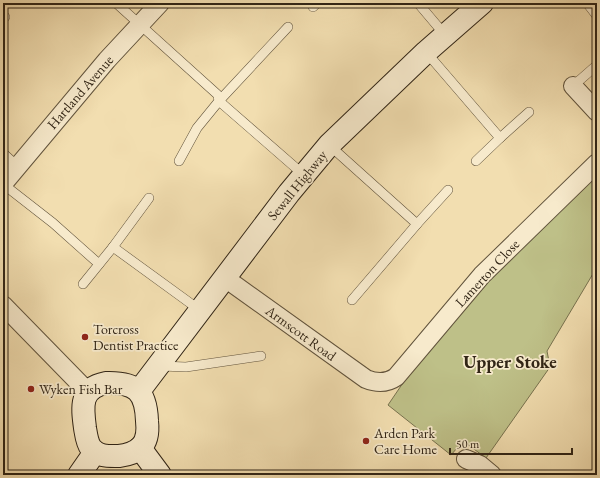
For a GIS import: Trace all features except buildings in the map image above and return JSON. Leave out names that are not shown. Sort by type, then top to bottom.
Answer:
[{"type":"street","name":"Hartland Avenue","points":[[3,184],[107,60],[160,3]]},
{"type":"street","name":"Sewall Highway","points":[[139,391],[304,175],[329,145],[426,52],[482,3]]},
{"type":"street","points":[[573,86],[597,112]]},
{"type":"street","name":"Lamerton Close","points":[[380,383],[396,377],[482,275],[597,163]]},
{"type":"street","name":"Armscott Road","points":[[225,278],[366,379],[380,383]]},
{"type":"street","points":[[3,305],[88,392]]},
{"type":"street","points":[[116,383],[131,385],[139,391],[146,402],[148,430],[146,440],[140,448],[128,455],[111,456],[95,452],[88,444],[83,412],[85,398],[88,392],[99,384],[116,383]]},
{"type":"street","points":[[140,448],[160,475]]},
{"type":"street","points":[[78,475],[95,452]]},
{"type":"street","points":[[466,459],[480,465],[492,475]]},
{"type":"lane","points":[[116,3],[218,95],[219,102],[304,175]]},
{"type":"lane","points":[[418,3],[445,35]]},
{"type":"lane","points":[[588,3],[597,16]]},
{"type":"lane","points":[[179,161],[197,128],[288,27]]},
{"type":"lane","points":[[426,52],[500,138]]},
{"type":"lane","points":[[573,86],[597,65]]},
{"type":"lane","points":[[476,161],[529,112]]},
{"type":"lane","points":[[329,145],[417,224]]},
{"type":"lane","points":[[3,153],[17,166]]},
{"type":"lane","points":[[3,184],[54,223],[99,264]]},
{"type":"lane","points":[[352,300],[448,190]]},
{"type":"lane","points":[[82,284],[113,247],[149,198]]},
{"type":"lane","points":[[113,247],[201,311]]},
{"type":"lane","points":[[159,365],[186,367],[262,356]]},
{"type":"green space","points":[[597,176],[597,267],[547,351],[550,367],[486,458],[463,441],[451,455],[388,405],[407,377],[492,277]]},
{"type":"place","name":"Torcross Dentist Practice","points":[[85,337]]},
{"type":"place","name":"Wyken Fish Bar","points":[[31,389]]},
{"type":"place","name":"Arden Park Care Home","points":[[366,441]]},
{"type":"district","name":"Upper Stoke","points":[[510,362]]}]
